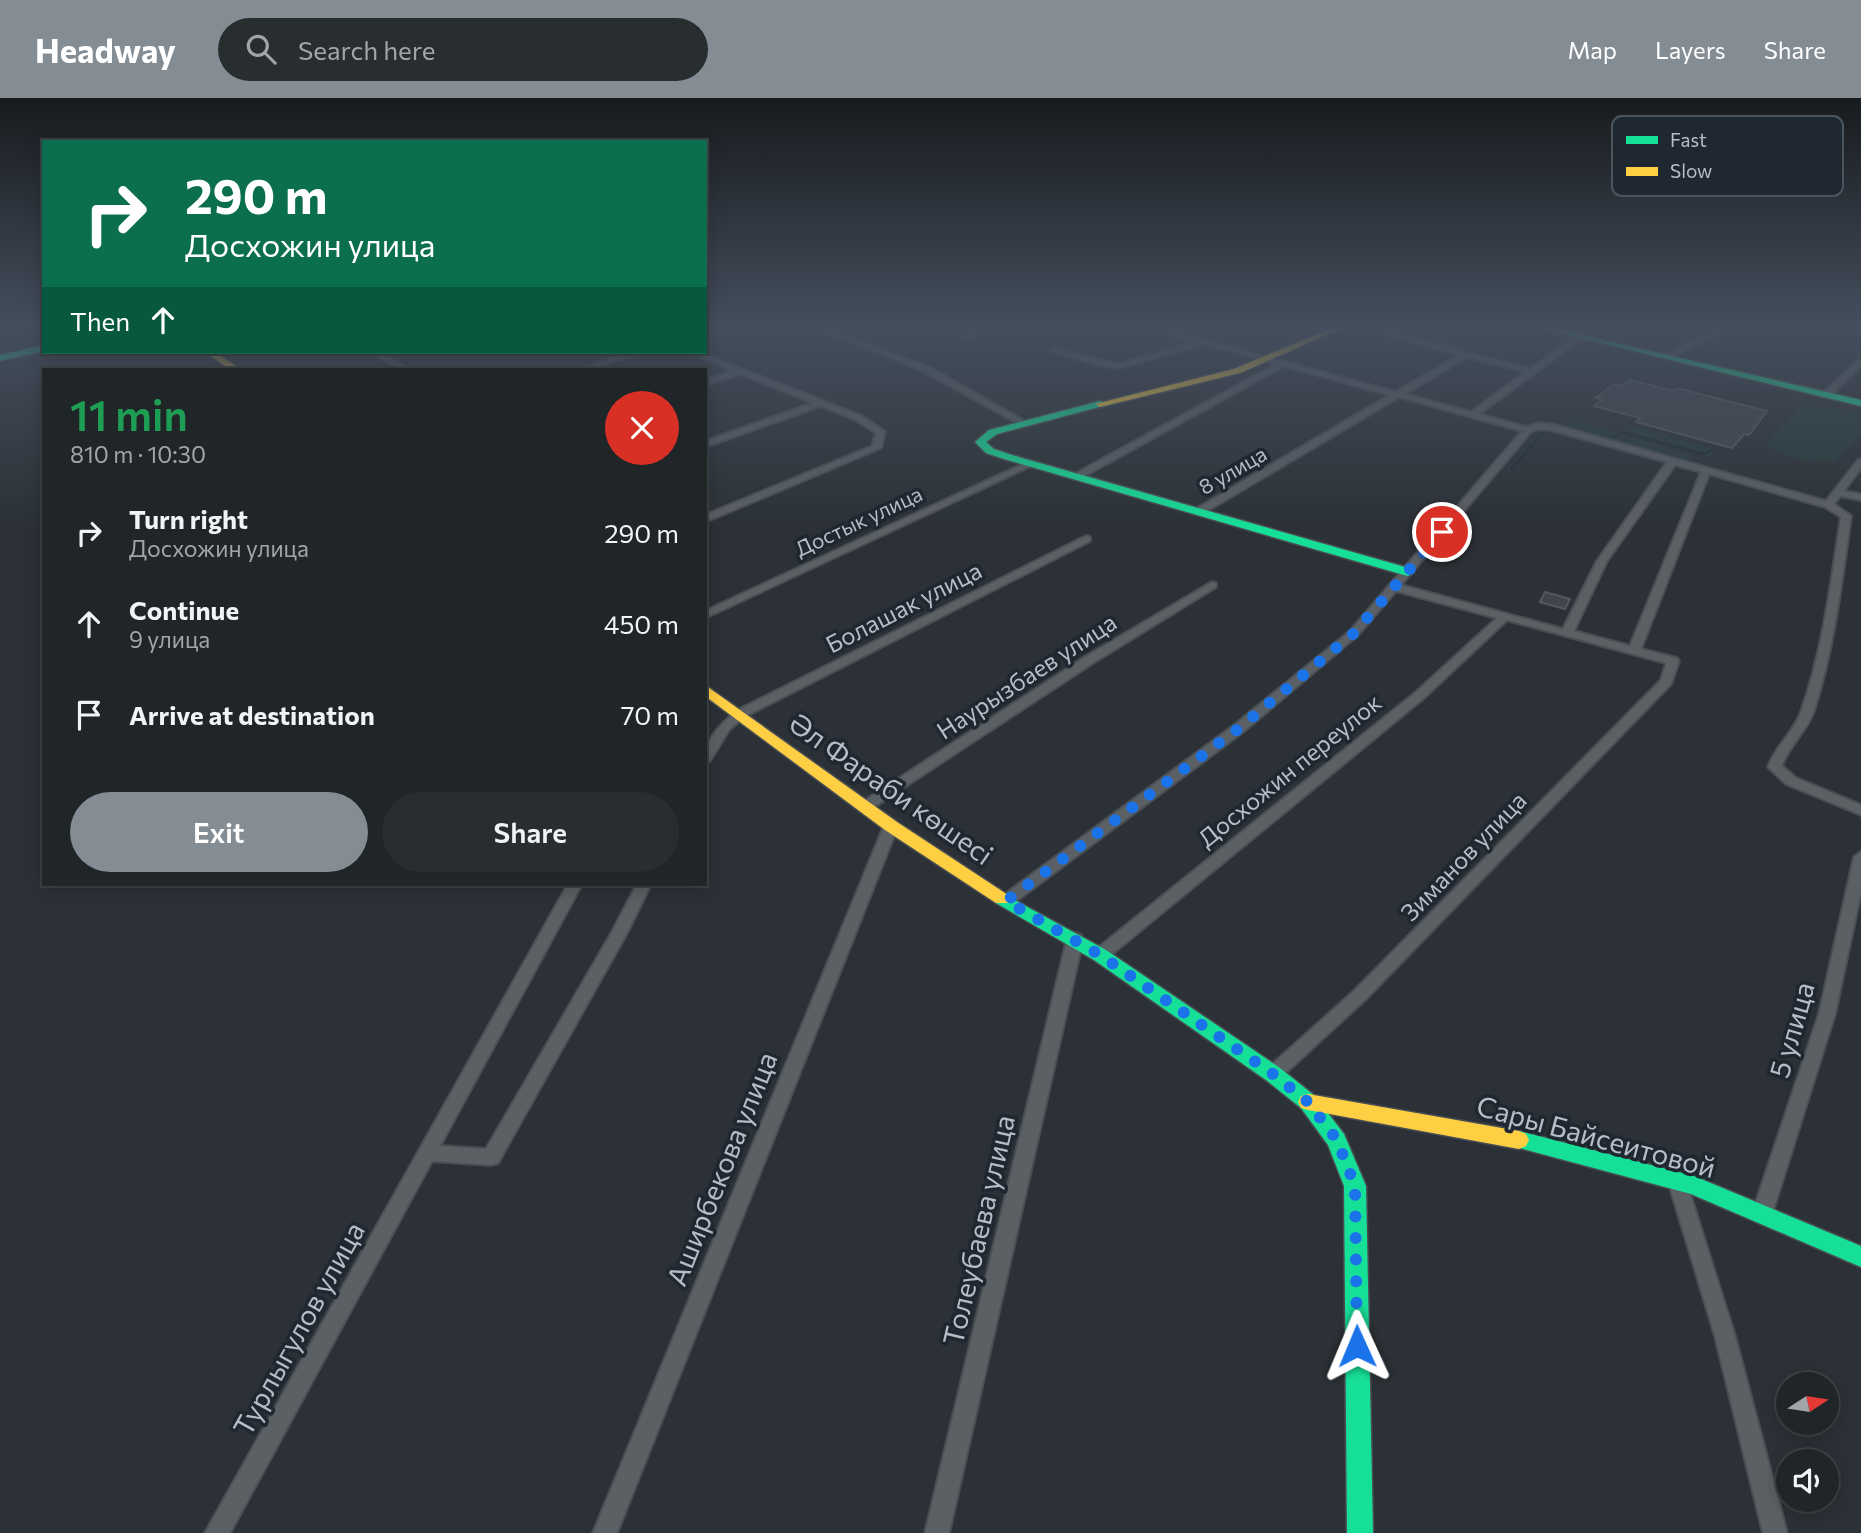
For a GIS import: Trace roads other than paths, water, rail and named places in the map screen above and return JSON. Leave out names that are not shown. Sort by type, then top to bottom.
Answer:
[{"type":"street","points":[[707,518],[876,448],[881,432],[859,418],[801,395]]},
{"type":"street","points":[[973,395],[1024,423]]},
{"type":"street","points":[[1139,395],[1024,423],[984,436],[980,442],[990,451],[1030,464],[1408,572]]},
{"type":"street","points":[[1076,477],[1225,395]]},
{"type":"street","points":[[1399,395],[1528,430]]},
{"type":"street","name":"8 улица","points":[[1198,512],[1399,395]]},
{"type":"street","points":[[1472,415],[1498,395]]},
{"type":"street","points":[[1826,395],[1861,403]]},
{"type":"street","points":[[707,443],[821,403]]},
{"type":"street","points":[[1006,901],[1238,729],[1354,633],[1528,430],[1537,426],[1552,427],[1828,505],[1846,516],[1832,622],[1806,716],[1780,748],[1775,767],[1791,781],[1861,810]]},
{"type":"street","points":[[1567,633],[1602,561],[1673,461]]},
{"type":"street","points":[[1828,505],[1861,462]]},
{"type":"street","name":"Достык улица","points":[[707,614],[1030,464]]},
{"type":"street","points":[[1395,587],[1634,651],[1706,471]]},
{"type":"street","points":[[1837,493],[1861,497]]},
{"type":"street","name":"Болашак улица","points":[[740,714],[1086,539]]},
{"type":"street","name":"Наурызбаев улица","points":[[866,806],[1089,660],[1212,585]]},
{"type":"street","name":"Досхожин переулок","points":[[1100,955],[1420,695],[1504,617]]},
{"type":"street","name":"Зиманов улица","points":[[1273,1074],[1360,995],[1667,681],[1673,661],[1634,651]]},
{"type":"street","name":"Әл Фараби көшесі","points":[[707,690],[891,826],[1006,901],[1100,955],[1273,1074],[1308,1102],[1337,1140],[1355,1186],[1360,1533]]},
{"type":"street","points":[[707,755],[724,728],[740,714]]},
{"type":"street","name":"Аширбекова улица","points":[[605,1533],[891,826]]},
{"type":"street","name":"5 улица","points":[[1762,1214],[1827,1014],[1861,857]]},
{"type":"street","name":"Турлыгулов улица","points":[[217,1533],[574,886]]},
{"type":"street","points":[[429,1153],[491,1157],[606,957],[642,886]]},
{"type":"street","name":"Толеубаева улица","points":[[937,1533],[1075,939]]},
{"type":"street","name":"Сары Байсеитовой","points":[[1308,1102],[1503,1136],[1677,1181],[1861,1257]]},
{"type":"street","points":[[1677,1181],[1726,1336],[1775,1533]]},
{"type":"waterway","points":[[1511,469],[1548,428]]},
{"type":"waterway","points":[[1609,440],[1623,432],[1704,454],[1713,449]]}]
